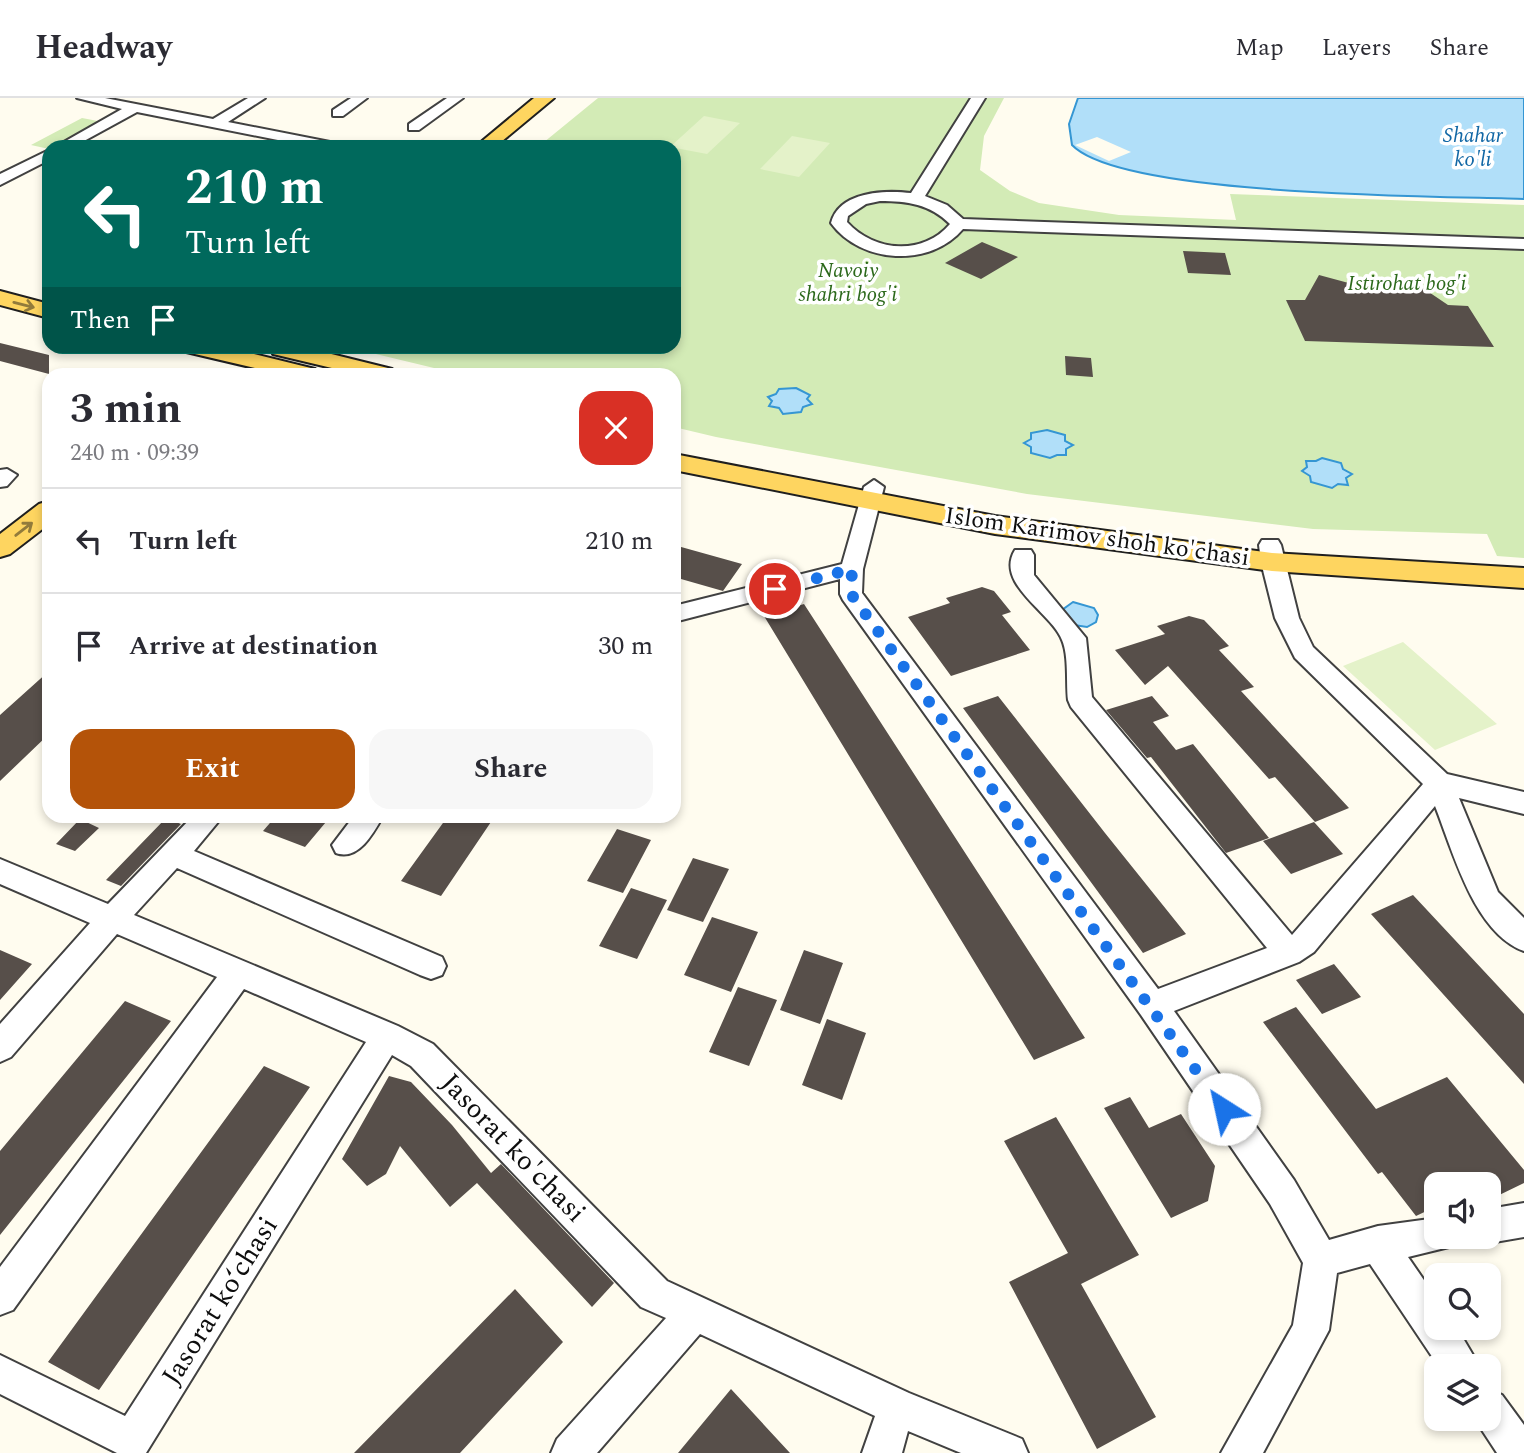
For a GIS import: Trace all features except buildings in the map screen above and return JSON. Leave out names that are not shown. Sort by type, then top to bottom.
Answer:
[{"type":"main road","points":[[493,140],[544,98]]},
{"type":"main road","points":[[507,140],[558,98]]},
{"type":"main road","points":[[0,279],[42,289]]},
{"type":"main road","points":[[0,298],[42,309]]},
{"type":"main road","points":[[304,354],[360,368]]},
{"type":"main road","points":[[206,368],[233,356],[282,368]]},
{"type":"main road","name":"Islom Karimov shoh ko'chasi","points":[[681,448],[995,525],[1524,578]]},
{"type":"main road","name":"Islom Karimov shoh ko'chasi","points":[[681,464],[871,495]]},
{"type":"main road","points":[[0,521],[42,488]]},
{"type":"main road","points":[[0,548],[42,515]]},
{"type":"main road","name":"Islom Karimov shoh ko'chasi","points":[[1271,554],[1524,561]]},
{"type":"street","points":[[84,98],[298,140]]},
{"type":"street","points":[[215,124],[258,98]]},
{"type":"street","points":[[338,113],[360,98]]},
{"type":"street","points":[[414,127],[456,98]]},
{"type":"street","points":[[916,198],[978,98]]},
{"type":"street","points":[[75,140],[135,108]]},
{"type":"street","points":[[0,180],[42,158]]},
{"type":"street","points":[[959,224],[947,240],[908,250],[883,249],[859,242],[839,223],[841,215],[849,206],[878,196],[916,198],[944,208],[959,224],[1524,244]]},
{"type":"street","points":[[0,473],[7,475],[0,481]]},
{"type":"street","points":[[871,495],[852,569],[851,594],[1152,1005],[1282,1192],[1321,1260],[1311,1330],[1241,1453]]},
{"type":"street","points":[[1271,554],[1287,618],[1303,652],[1439,783],[1487,900],[1524,938]]},
{"type":"street","points":[[1023,555],[1023,577],[1074,638],[1080,700],[1289,953]]},
{"type":"street","points":[[681,612],[852,569]]},
{"type":"street","points":[[1439,783],[1524,803]]},
{"type":"street","points":[[1152,1005],[1289,953],[1304,943],[1439,783]]},
{"type":"street","points":[[0,1047],[111,919],[202,823]]},
{"type":"street","points":[[346,845],[363,823]]},
{"type":"street","points":[[173,854],[431,966]]},
{"type":"street","name":"Jasorat ko'chasi","points":[[0,871],[387,1036],[422,1055],[654,1294],[897,1407],[1008,1453]]},
{"type":"street","points":[[0,1297],[237,974]]},
{"type":"street","name":"Jasorat ko‘chasi","points":[[0,1374],[132,1440],[387,1036]]},
{"type":"street","points":[[1501,1224],[1524,1220]]},
{"type":"street","points":[[1321,1260],[1378,1244],[1424,1237]]},
{"type":"street","points":[[1378,1244],[1452,1354]]},
{"type":"street","points":[[571,1453],[695,1313]]},
{"type":"street","points":[[882,1453],[897,1407]]},
{"type":"street","points":[[1501,1425],[1520,1453]]},
{"type":"green space","name":"Navoiy shahri bog'i","points":[[598,98],[1004,98],[984,136],[980,170],[1010,191],[1039,203],[1119,215],[1236,220],[1230,194],[1524,205],[1524,558],[1497,556],[1487,534],[1313,529],[1027,494],[716,437],[681,429],[681,368],[434,368],[376,354],[681,354],[681,140],[547,140]]},
{"type":"green space","points":[[704,116],[740,123],[707,154],[681,149],[681,140],[678,140]]},
{"type":"green space","points":[[82,118],[103,122],[70,140],[42,140],[42,147],[31,145]]},
{"type":"green space","points":[[792,136],[830,143],[799,177],[760,169]]},
{"type":"green space","points":[[1403,642],[1497,724],[1435,750],[1343,666]]},
{"type":"water","name":"Shahar ko'li","points":[[1078,98],[1524,98],[1524,199],[1286,190],[1152,175],[1102,162],[1072,145],[1069,124]]},
{"type":"water","points":[[796,388],[810,395],[807,399],[812,404],[803,407],[801,412],[783,414],[779,408],[769,406],[772,401],[768,397],[776,394],[779,389]]},
{"type":"water","points":[[1047,430],[1065,435],[1065,441],[1073,445],[1066,449],[1066,455],[1050,458],[1031,453],[1031,447],[1024,443],[1031,439],[1031,433]]},
{"type":"water","points":[[1322,458],[1341,463],[1343,469],[1352,474],[1346,478],[1348,485],[1338,484],[1332,488],[1311,482],[1310,476],[1302,471],[1307,467],[1306,461]]},
{"type":"water","points":[[1073,602],[1094,608],[1098,615],[1096,622],[1087,627],[1074,625],[1062,610]]},
{"type":"pier","points":[[1097,137],[1131,152],[1109,161],[1075,145]]},
{"type":"route","points":[[775,589],[852,569],[851,594],[1152,1005],[1224,1109]]},
{"type":"park label","name":"Istirohat bog'i","points":[[1407,284]]}]
